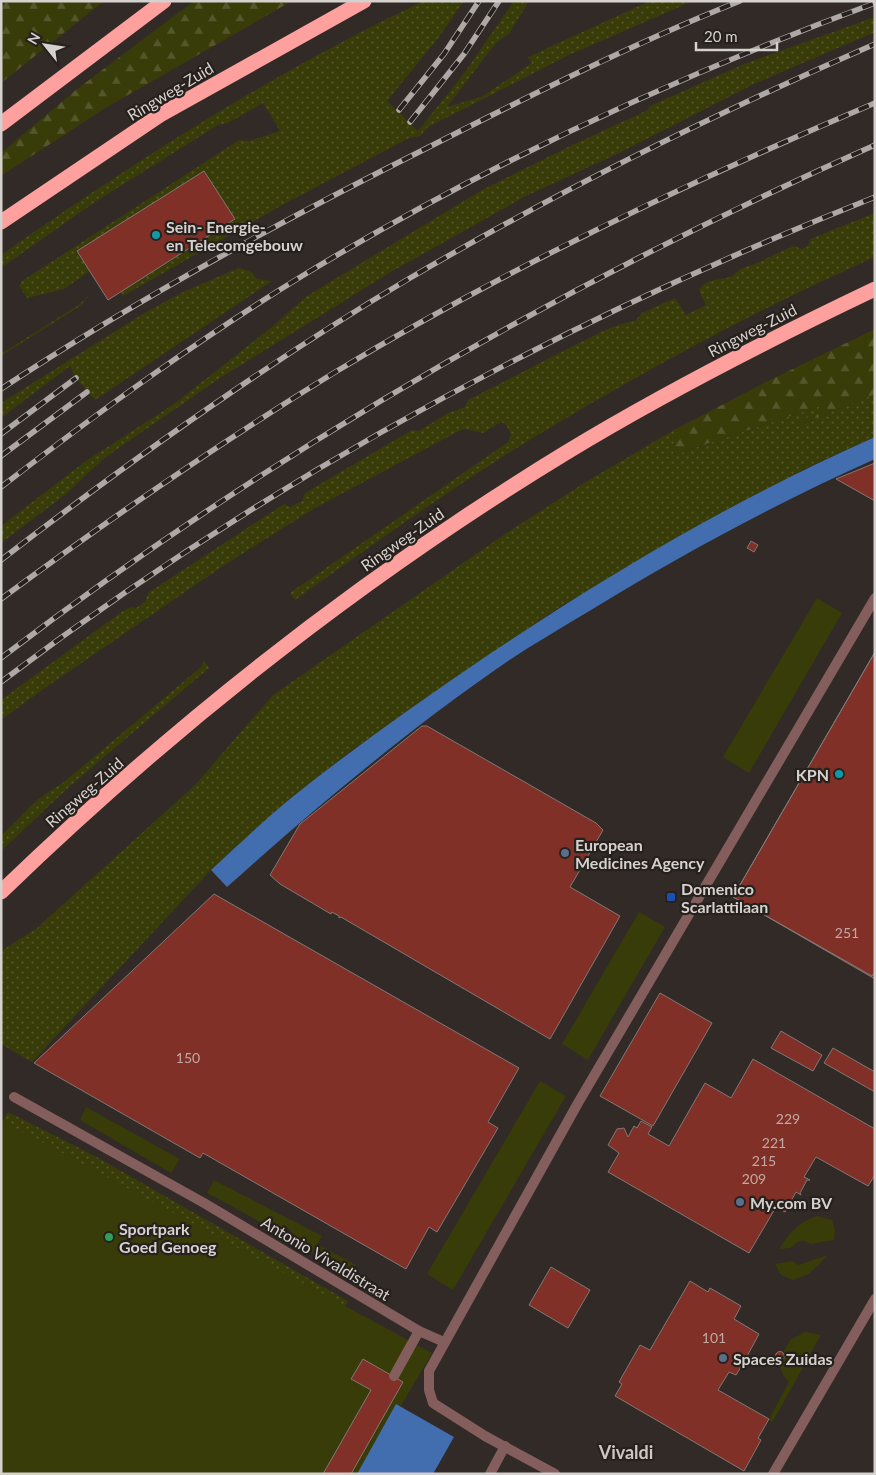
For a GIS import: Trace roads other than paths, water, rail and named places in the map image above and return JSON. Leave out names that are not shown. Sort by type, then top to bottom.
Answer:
[{"type":"highway","points":[[1,124],[164,1]]},
{"type":"highway","name":"Ringweg-Zuid","points":[[1,222],[160,115],[364,1]]},
{"type":"highway","name":"Ringweg-Zuid","points":[[1,892],[77,818],[246,677],[352,596],[460,520],[568,452],[697,378],[875,289]]},
{"type":"street","points":[[555,1474],[433,1403],[429,1390],[429,1371],[578,1103],[875,598]]},
{"type":"street","name":"Antonio Vivaldistraat","points":[[14,1097],[204,1203],[419,1331],[444,1342]]},
{"type":"street","points":[[773,1474],[875,1299]]},
{"type":"street","points":[[394,1376],[419,1331]]},
{"type":"street","points":[[490,1474],[505,1446]]},
{"type":"water","points":[[875,437],[875,459],[766,511],[695,549],[625,589],[508,661],[399,741],[227,887],[211,870],[285,803],[334,764],[436,690],[535,624],[629,565],[725,510],[824,460]]},
{"type":"water","points":[[396,1404],[454,1437],[433,1474],[357,1474]]},
{"type":"railway","points":[[399,110],[444,54],[479,1]]},
{"type":"railway","points":[[410,122],[464,54],[499,1]]},
{"type":"railway","points":[[1,389],[156,293],[316,205],[581,71],[740,1]]},
{"type":"railway","points":[[1,487],[189,349],[307,273],[375,233],[444,195],[584,124],[728,61],[875,3]]},
{"type":"railway","points":[[1,560],[199,414],[352,313],[405,281],[520,216],[636,155],[755,98],[875,44]]},
{"type":"railway","points":[[1,599],[205,455],[397,335],[598,229],[736,164],[875,103]]},
{"type":"railway","points":[[1,658],[103,583],[208,511],[314,442],[423,376],[534,313],[646,254],[760,198],[875,145]]},
{"type":"railway","points":[[1,682],[102,608],[206,538],[313,472],[422,410],[532,351],[645,296],[759,245],[875,197]]},
{"type":"railway","points":[[1,434],[76,378]]},
{"type":"railway","points":[[1,456],[87,392]]},
{"type":"place","name":"Sein- Energie- en Telecomgebouw","points":[[156,235]]},
{"type":"place","name":"KPN","points":[[839,774]]},
{"type":"place","name":"European Medicines Agency","points":[[565,853]]},
{"type":"place","name":"Domenico Scarlattilaan","points":[[671,897]]},
{"type":"place","name":"My.com BV","points":[[740,1202]]},
{"type":"place","name":"Sportpark Goed Genoeg","points":[[109,1237]]},
{"type":"place","name":"Spaces Zuidas","points":[[723,1358]]},
{"type":"district","name":"Vivaldi","points":[[626,1452]]}]
